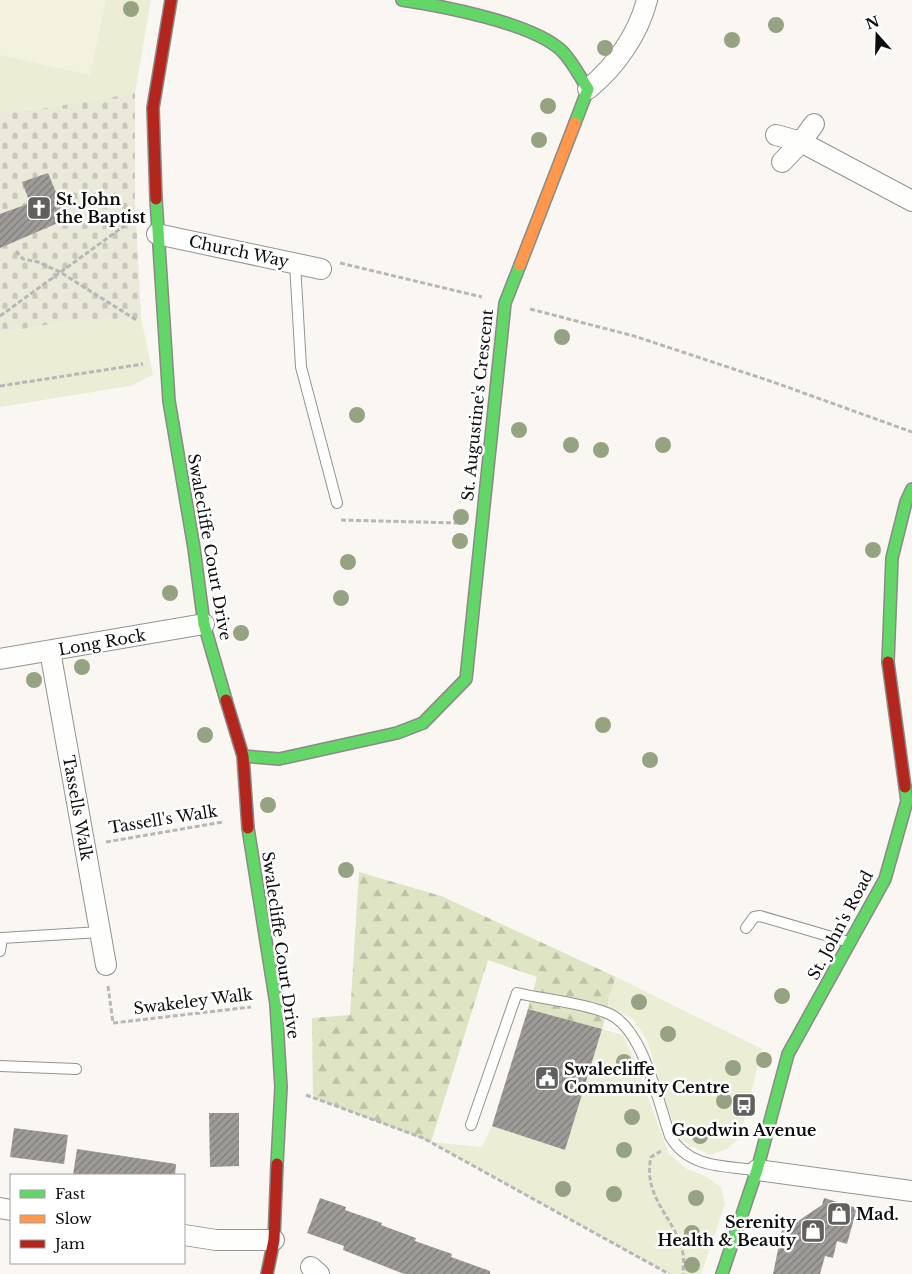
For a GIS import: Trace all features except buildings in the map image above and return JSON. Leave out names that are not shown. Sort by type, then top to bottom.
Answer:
[{"type":"street","name":"Swalecliffe Court Drive","points":[[171,0],[153,108],[157,234],[169,401],[194,548],[204,624],[243,756],[246,818],[276,1004],[281,1087],[274,1240],[266,1274]]},
{"type":"street","points":[[402,0],[442,6],[532,32],[562,51],[588,89],[601,78],[620,55],[634,32],[647,0]]},
{"type":"street","name":"St. Augustine's Crescent","points":[[243,756],[278,759],[398,733],[423,723],[444,704],[466,679],[505,303],[588,89]]},
{"type":"street","points":[[782,162],[801,142],[814,124]]},
{"type":"street","points":[[776,135],[801,142],[912,201]]},
{"type":"street","name":"Church Way","points":[[157,234],[321,269]]},
{"type":"street","name":"St. John's Road","points":[[722,1274],[758,1170],[788,1054],[885,879],[907,801],[888,649],[892,558],[906,502],[912,489]]},
{"type":"street","name":"Long Rock","points":[[0,659],[204,624]]},
{"type":"street","name":"Tassells Walk","points":[[50,651],[106,965]]},
{"type":"street","points":[[758,1170],[912,1191]]},
{"type":"street","points":[[185,1235],[216,1240],[274,1240]]},
{"type":"lane","points":[[295,263],[301,367],[337,503]]},
{"type":"lane","points":[[746,928],[749,921],[754,917],[760,916],[850,943]]},
{"type":"lane","points":[[0,951],[2,938],[100,932]]},
{"type":"lane","points":[[471,1125],[517,993],[608,1013],[625,1025],[641,1050],[670,1136],[676,1146],[697,1162],[758,1170]]},
{"type":"lane","points":[[0,1066],[76,1069]]},
{"type":"path","points":[[0,316],[156,203]]},
{"type":"path","points":[[16,251],[23,259],[38,262],[60,272],[139,322],[163,320]]},
{"type":"path","points":[[321,269],[325,259],[634,336],[773,382],[912,432]]},
{"type":"path","points":[[0,386],[166,360]]},
{"type":"path","points":[[337,503],[341,520],[481,524]]},
{"type":"path","name":"Tassell's Walk","points":[[85,845],[246,818]]},
{"type":"path","name":"Swakeley Walk","points":[[106,965],[112,1023],[276,1004]]},
{"type":"path","points":[[281,1087],[356,1112],[423,1138],[669,1274]]},
{"type":"path","points":[[676,1146],[666,1148],[651,1157],[648,1171],[652,1193],[666,1214],[683,1254],[683,1274]]},
{"type":"green space","points":[[0,0],[151,0],[135,93],[45,108],[0,112]]},
{"type":"green space","points":[[0,0],[106,0],[90,75],[0,55]]},
{"type":"green space","points":[[135,93],[135,198],[141,318],[65,322],[0,333],[0,112],[45,108]]},
{"type":"green space","points":[[141,318],[153,375],[130,386],[0,407],[0,333],[65,322]]},
{"type":"green space","points":[[359,872],[441,896],[616,977],[602,1029],[528,1009],[537,977],[488,960],[431,1142],[313,1097],[312,1018],[350,1015]]},
{"type":"green space","points":[[616,977],[762,1049],[740,1137],[727,1149],[710,1155],[693,1147],[677,1136],[647,1040],[633,1019],[608,1007],[608,999]]},
{"type":"green space","points":[[602,1029],[623,1035],[632,1054],[669,1154],[687,1169],[707,1177],[721,1187],[725,1204],[701,1274],[669,1274],[431,1142],[482,1147],[492,1126],[564,1150]]},
{"type":"traffic: fast","points":[[402,0],[486,17],[530,32],[548,41],[566,55],[588,89],[575,123]]},
{"type":"traffic: fast","points":[[156,199],[169,401],[194,548],[204,624],[226,700]]},
{"type":"traffic: fast","points":[[243,756],[279,759],[397,733],[423,723],[466,679],[505,303],[520,265]]},
{"type":"traffic: fast","points":[[888,662],[892,558],[906,502],[912,489]]},
{"type":"traffic: fast","points":[[722,1274],[757,1170],[788,1054],[885,879],[907,801],[905,787]]},
{"type":"traffic: fast","points":[[248,828],[276,1004],[281,1087],[277,1164]]},
{"type":"traffic: slow","points":[[520,265],[575,123]]},
{"type":"traffic: jam","points":[[156,199],[153,108],[171,0]]},
{"type":"traffic: jam","points":[[888,662],[905,787]]},
{"type":"traffic: jam","points":[[226,700],[243,756],[248,828]]},
{"type":"traffic: jam","points":[[267,1274],[274,1240],[277,1164]]},
{"type":"place","name":"St. John the Baptist","points":[[39,208]]},
{"type":"place","name":"Swalecliffe Community Centre","points":[[547,1078]]},
{"type":"place","name":"Goodwin Avenue","points":[[744,1105]]},
{"type":"place","name":"Mad.","points":[[839,1214]]},
{"type":"place","name":"Serenity Health & Beauty","points":[[813,1231]]}]
